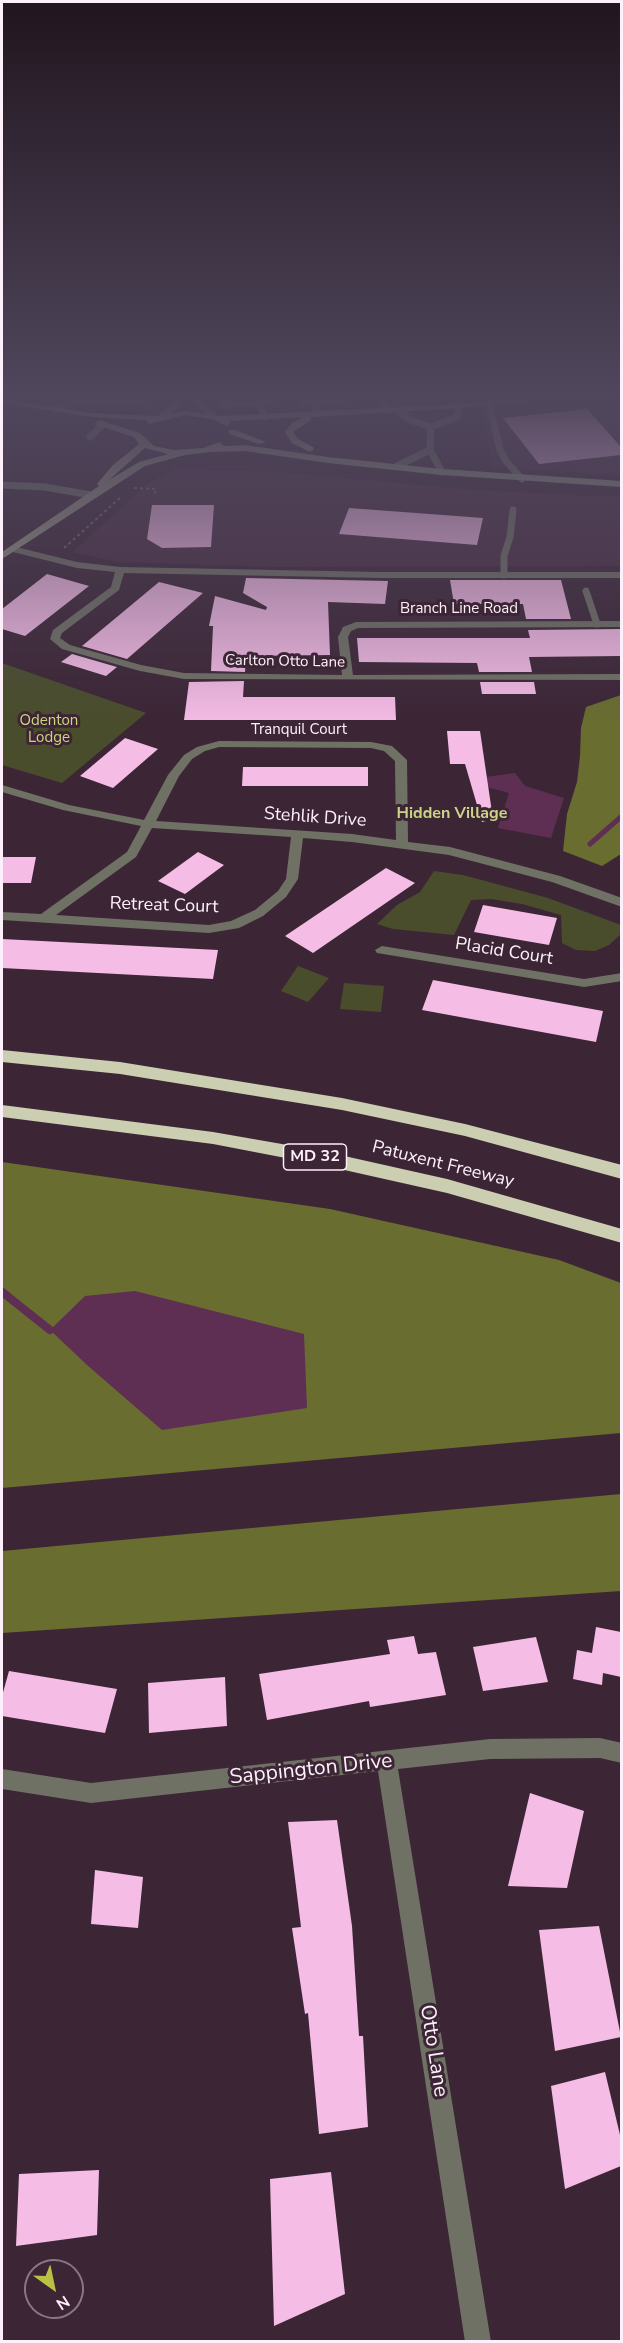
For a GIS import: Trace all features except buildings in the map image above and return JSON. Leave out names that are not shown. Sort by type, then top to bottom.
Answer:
[{"type":"highway","name":"Patuxent Freeway","points":[[2,1056],[120,1068],[228,1083],[342,1104],[465,1130],[621,1172]]},
{"type":"highway","name":"Patuxent Freeway","points":[[2,1111],[213,1138],[322,1158],[447,1186],[621,1236]]},
{"type":"main road","points":[[2,556],[76,505]]},
{"type":"street","points":[[12,549],[77,565],[120,570],[621,575]]},
{"type":"street","name":"Carlton Otto Lane","points":[[120,570],[116,588],[57,632],[55,639],[66,647],[140,668],[184,676],[621,677]]},
{"type":"street","name":"Branch Line Road","points":[[348,678],[343,637],[347,628],[356,625],[621,624]]},
{"type":"street","name":"Tranquil Court","points":[[149,824],[174,775],[188,757],[201,749],[219,744],[371,745],[388,748],[401,760],[402,843]]},
{"type":"street","name":"Stehlik Drive","points":[[2,788],[67,808],[149,824],[402,843],[497,862],[556,879],[621,903]]},
{"type":"street","name":"Retreat Court","points":[[44,918],[132,854],[149,824]]},
{"type":"street","name":"Retreat Court","points":[[2,916],[209,929],[234,925],[259,914],[282,894],[292,879],[297,834]]},
{"type":"street","name":"Placid Court","points":[[381,950],[584,983],[621,977]]},
{"type":"street","name":"Sappington Drive","points":[[2,1779],[91,1793],[490,1749],[600,1748],[621,1752]]},
{"type":"street","name":"Otto Lane","points":[[387,1761],[478,2342]]},
{"type":"lane","points":[[504,575],[504,556],[510,537],[513,510]]},
{"type":"lane","points":[[586,591],[597,624]]},
{"type":"path","points":[[58,553],[112,505]]},
{"type":"shaded area","points":[[124,505],[621,505],[621,566],[277,567],[117,562],[72,552]]},
{"type":"shaded area","points":[[515,773],[525,786],[564,798],[551,838],[498,828],[509,793],[487,787],[485,777]]},
{"type":"shaded area","points":[[135,1291],[304,1334],[307,1408],[162,1430],[50,1330],[85,1296]]},
{"type":"green space","name":"Odenton Lodge","points":[[2,663],[146,713],[62,783],[2,765]]},
{"type":"green space","points":[[621,695],[621,854],[602,866],[563,851],[567,814],[577,782],[581,728],[586,707]]},
{"type":"green space","points":[[434,871],[463,875],[548,898],[621,925],[621,934],[609,945],[595,951],[576,950],[562,943],[561,915],[522,904],[491,899],[471,900],[454,935],[393,929],[377,924],[397,905],[420,892]]},
{"type":"green space","points":[[298,966],[329,978],[308,1002],[281,991]]},
{"type":"green space","points":[[344,983],[384,986],[381,1012],[340,1009]]},
{"type":"green space","points":[[2,1162],[330,1209],[559,1260],[621,1283],[621,1433],[2,1488]]},
{"type":"green space","points":[[621,1494],[621,1591],[2,1633],[2,1551]]},
{"type":"waterway","points":[[590,844],[622,816]]},
{"type":"waterway","points":[[2,1291],[8,1296]]},
{"type":"waterway","points":[[6,1295],[50,1330]]},
{"type":"district","name":"Hidden Village","points":[[452,814]]}]
